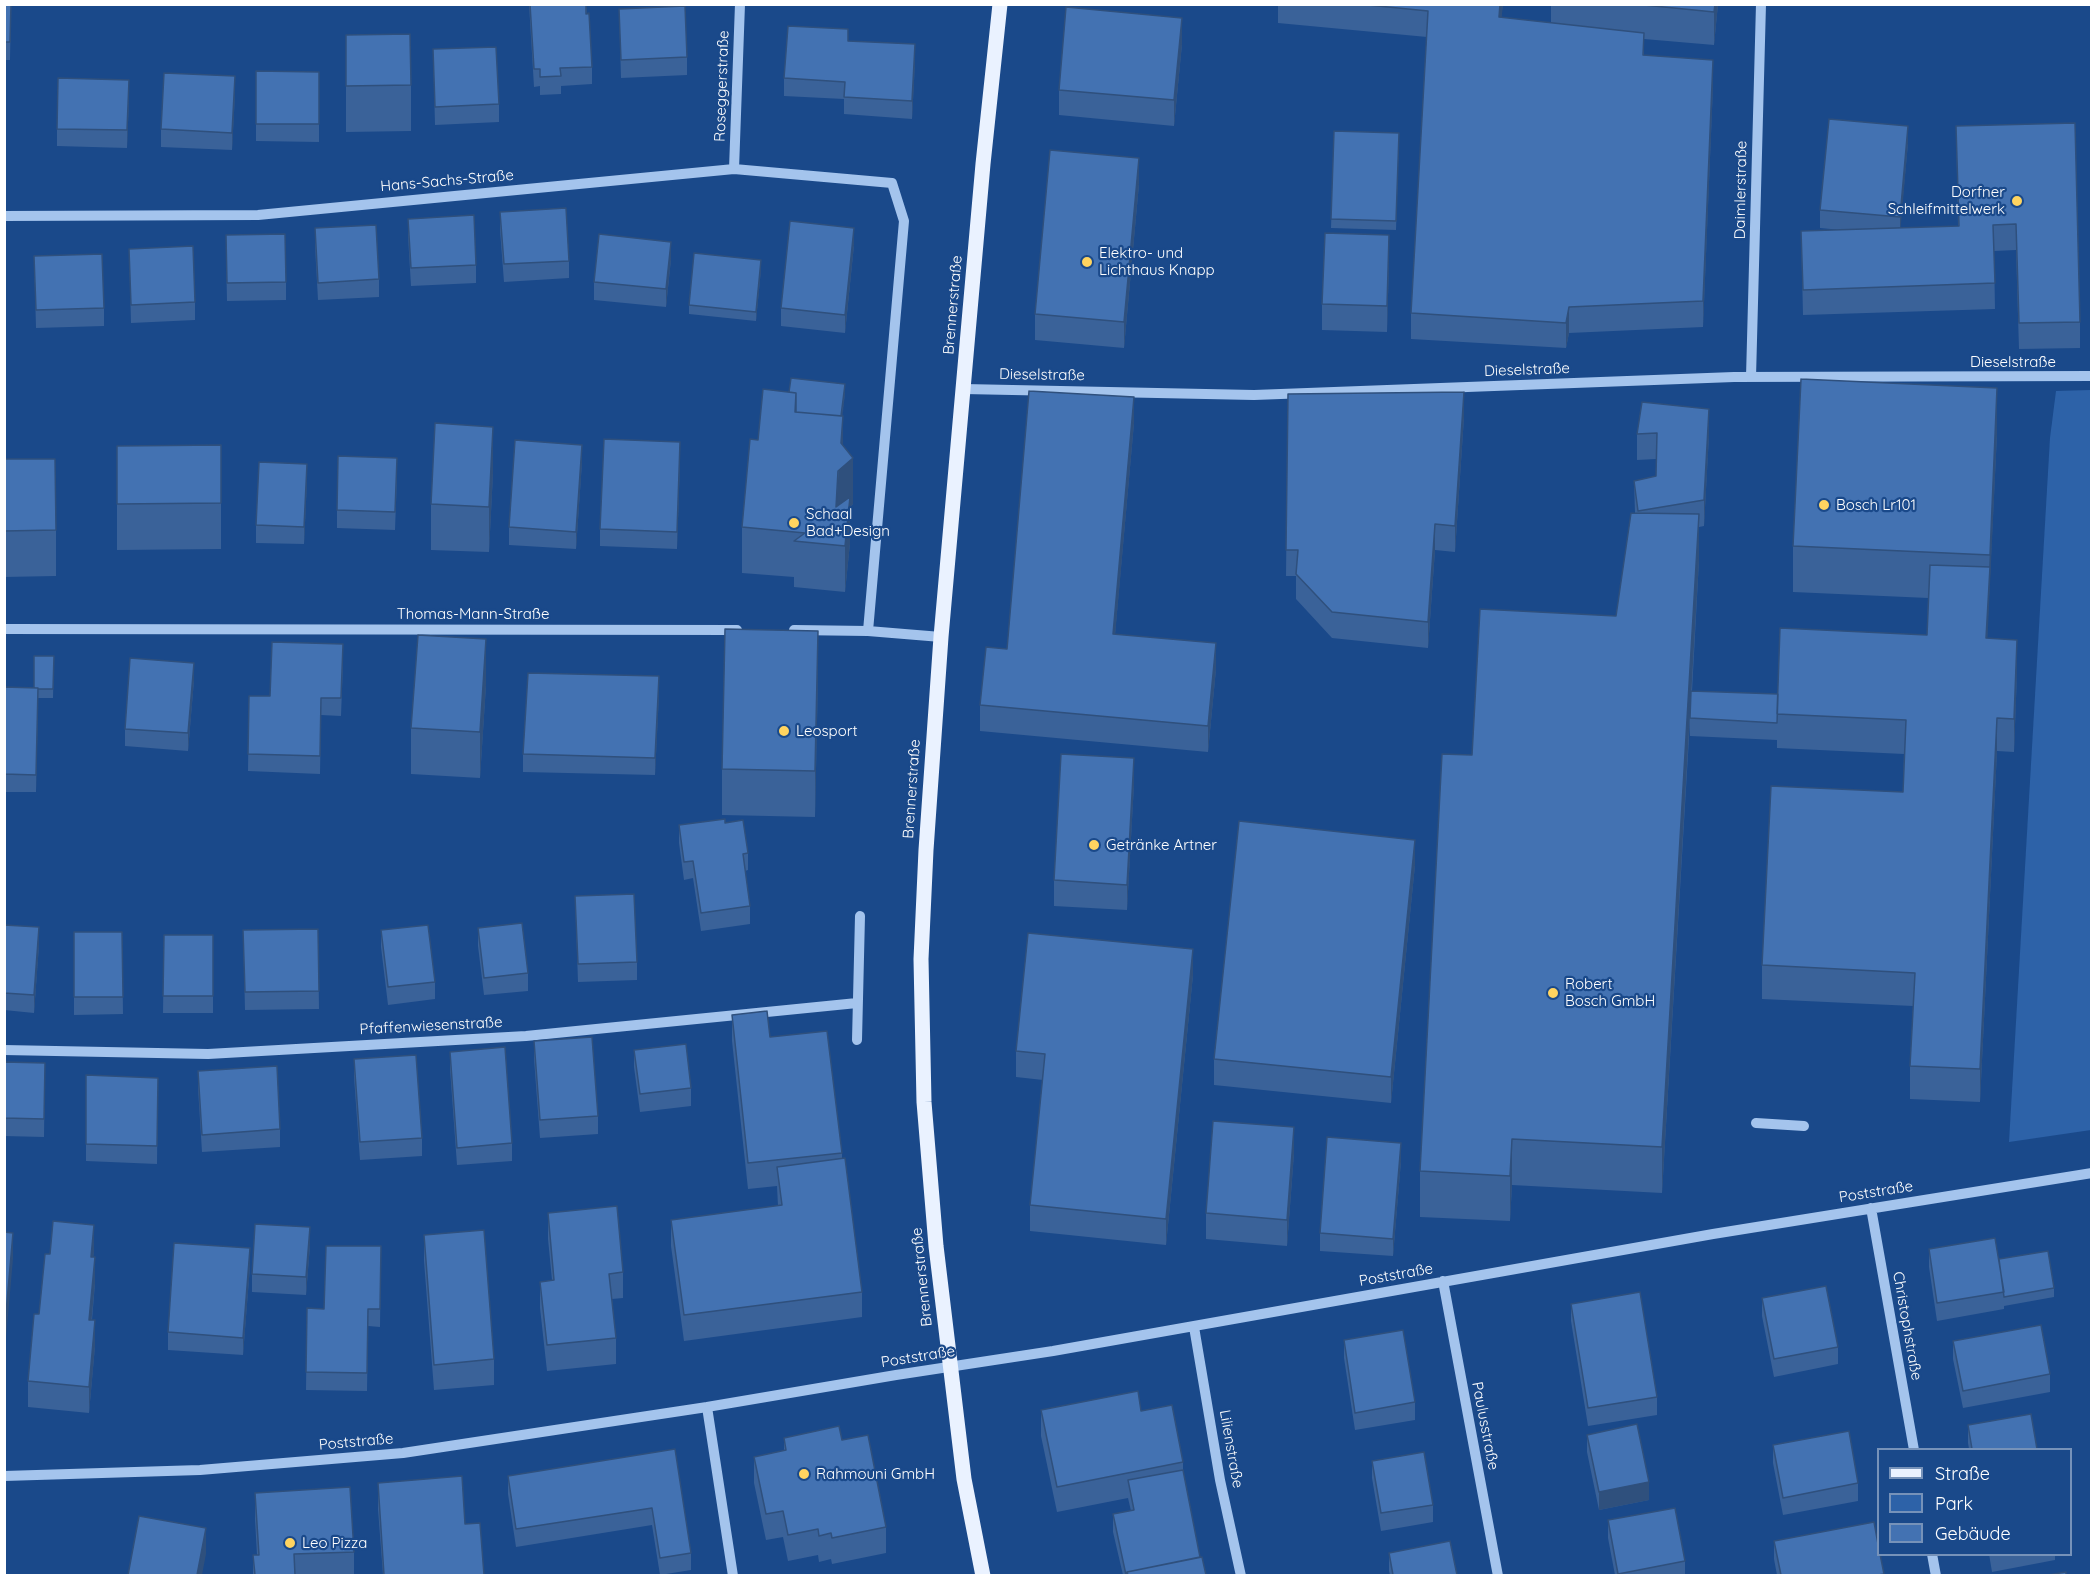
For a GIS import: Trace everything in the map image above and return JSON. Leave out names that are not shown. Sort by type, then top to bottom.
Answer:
[{"type":"main road","name":"Brennerstraße","points":[[983,1575],[964,1479],[936,1246],[924,1102],[921,959],[940,637],[983,164],[1000,4]]},
{"type":"street","name":"Roseggerstraße","points":[[734,169],[740,4]]},
{"type":"street","name":"Daimlerstraße","points":[[1751,377],[1761,4]]},
{"type":"street","name":"Hans-Sachs-Straße","points":[[4,216],[258,215],[734,169],[892,183],[904,221],[868,631]]},
{"type":"street","name":"Dieselstraße","points":[[964,388],[1254,395],[1751,377],[2091,376]]},
{"type":"street","name":"Thomas-Mann-Straße","points":[[4,629],[749,630]]},
{"type":"street","points":[[785,630],[868,631],[940,637]]},
{"type":"street","points":[[857,1040],[860,916]]},
{"type":"street","name":"Pfaffenwiesenstraße","points":[[4,1050],[208,1054],[526,1036],[857,1003]]},
{"type":"street","points":[[1756,1123],[1804,1126]]},
{"type":"street","name":"Poststraße","points":[[4,1476],[200,1470],[403,1453],[707,1407],[1194,1327],[1713,1234],[2091,1173]]},
{"type":"street","name":"Christophstraße","points":[[1870,1208],[1914,1448]]},
{"type":"street","name":"Paulusstraße","points":[[1443,1281],[1498,1575]]},
{"type":"street","name":"Lilienstraße","points":[[1194,1327],[1220,1480],[1241,1575]]},
{"type":"street","points":[[707,1407],[733,1575]]},
{"type":"street","points":[[1932,1556],[1936,1575]]},
{"type":"green space","points":[[2091,390],[2091,1130],[2009,1142],[2050,438],[2056,391]]},
{"type":"building","points":[[4,4],[11,4],[10,42],[4,42]]},
{"type":"building","points":[[530,4],[586,4],[586,14],[589,13],[592,67],[560,68],[561,76],[540,77],[540,69],[534,69]]},
{"type":"building","points":[[1358,4],[1500,4],[1499,17],[1644,33],[1643,55],[1713,60],[1703,301],[1569,307],[1566,323],[1411,313],[1428,11]]},
{"type":"building","points":[[1634,4],[1715,4],[1714,12]]},
{"type":"building","points":[[685,6],[687,57],[621,60],[619,9]]},
{"type":"building","points":[[1066,7],[1182,18],[1174,100],[1059,90]]},
{"type":"building","points":[[788,26],[848,29],[848,41],[915,44],[912,101],[844,97],[845,82],[784,78]]},
{"type":"building","points":[[410,34],[411,85],[346,86],[346,35]]},
{"type":"building","points":[[496,47],[499,104],[435,107],[433,49]]},
{"type":"building","points":[[256,71],[319,72],[319,124],[256,124]]},
{"type":"building","points":[[164,73],[235,76],[232,133],[161,129]]},
{"type":"building","points":[[58,78],[129,80],[127,130],[57,129]]},
{"type":"building","points":[[1829,119],[1908,126],[1900,217],[1820,210]]},
{"type":"building","points":[[2075,123],[2080,322],[2019,323],[2016,224],[1993,225],[1995,283],[1803,290],[1801,231],[1959,226],[1956,126]]},
{"type":"building","points":[[1334,131],[1399,133],[1396,221],[1331,219]]},
{"type":"building","name":"Elektro- und Lichthaus Knapp","points":[[1050,150],[1139,158],[1124,322],[1035,314]]},
{"type":"building","points":[[566,208],[569,261],[504,264],[500,212]]},
{"type":"building","points":[[474,215],[476,265],[411,268],[408,219]]},
{"type":"building","points":[[790,221],[854,228],[845,315],[781,308]]},
{"type":"building","points":[[376,225],[379,279],[318,283],[315,228]]},
{"type":"building","points":[[1325,233],[1389,235],[1387,306],[1322,304]]},
{"type":"building","points":[[285,234],[286,282],[227,283],[226,235]]},
{"type":"building","points":[[599,234],[671,242],[666,289],[594,282]]},
{"type":"building","points":[[193,246],[195,302],[131,305],[129,249]]},
{"type":"building","points":[[694,253],[761,260],[756,312],[689,305]]},
{"type":"building","points":[[102,254],[104,308],[36,310],[34,256]]},
{"type":"building","points":[[791,378],[845,384],[841,416],[796,412],[796,393],[789,392]]},
{"type":"building","points":[[1801,379],[1997,388],[1990,555],[1793,546]]},
{"type":"building","points":[[763,389],[796,393],[795,412],[843,416],[841,443],[853,458],[838,471],[836,507],[850,497],[845,546],[794,541],[805,533],[742,527],[750,439],[758,440]]},
{"type":"building","points":[[1029,391],[1134,397],[1113,634],[1216,643],[1208,726],[980,705],[986,647],[1007,649]]},
{"type":"building","points":[[1464,392],[1455,526],[1435,524],[1428,622],[1332,612],[1296,574],[1298,550],[1286,550],[1288,394]]},
{"type":"building","points":[[1642,402],[1709,409],[1704,500],[1638,511],[1634,481],[1656,476],[1657,433],[1637,434]]},
{"type":"building","points":[[435,423],[493,427],[489,507],[431,504]]},
{"type":"building","points":[[604,439],[680,442],[677,532],[600,529]]},
{"type":"building","points":[[515,440],[582,445],[576,532],[509,527]]},
{"type":"building","points":[[221,445],[221,503],[117,504],[117,446]]},
{"type":"building","points":[[338,456],[397,458],[395,512],[337,510]]},
{"type":"building","points":[[4,459],[55,459],[56,530],[4,531]]},
{"type":"building","points":[[259,462],[307,464],[304,527],[256,525]]},
{"type":"building","name":"Robert Bosch GmbH","points":[[1631,513],[1699,514],[1662,1147],[1512,1139],[1510,1176],[1420,1171],[1442,754],[1472,755],[1480,609],[1616,616]]},
{"type":"building","points":[[1930,565],[1990,567],[1986,638],[2017,640],[2014,719],[1997,718],[1980,1069],[1910,1066],[1915,973],[1762,965],[1771,786],[1903,792],[1906,720],[1777,714],[1780,628],[1927,635]]},
{"type":"building","points":[[725,629],[818,631],[815,771],[722,769]]},
{"type":"building","points":[[418,635],[486,639],[480,732],[411,728]]},
{"type":"building","points":[[272,642],[343,644],[341,698],[321,698],[320,756],[248,754],[249,696],[270,696]]},
{"type":"building","points":[[34,656],[54,656],[53,689],[34,688]]},
{"type":"building","points":[[130,658],[194,663],[188,733],[125,729]]},
{"type":"building","points":[[528,673],[659,676],[655,758],[523,754]]},
{"type":"building","points":[[4,687],[38,688],[36,775],[4,774]]},
{"type":"building","points":[[1691,691],[1778,694],[1777,723],[1690,718]]},
{"type":"building","name":"Getränke Artner","points":[[1061,754],[1134,758],[1127,885],[1054,880]]},
{"type":"building","points":[[725,819],[725,823],[743,820],[748,853],[743,854],[750,906],[701,913],[693,861],[684,862],[679,825]]},
{"type":"building","points":[[1239,821],[1415,840],[1391,1077],[1214,1059]]},
{"type":"building","points":[[634,894],[637,962],[578,964],[575,896]]},
{"type":"building","points":[[522,923],[528,973],[484,978],[478,928]]},
{"type":"building","points":[[4,925],[39,927],[34,995],[4,993]]},
{"type":"building","points":[[428,925],[435,982],[388,987],[381,930]]},
{"type":"building","points":[[318,929],[319,991],[245,992],[243,930]]},
{"type":"building","points":[[74,932],[122,932],[123,997],[74,997]]},
{"type":"building","points":[[1028,933],[1193,949],[1166,1219],[1030,1205],[1045,1054],[1016,1051]]},
{"type":"building","points":[[164,935],[213,935],[213,996],[163,996]]},
{"type":"building","points":[[767,1011],[770,1037],[827,1031],[842,1153],[748,1163],[732,1015]]},
{"type":"building","points":[[592,1037],[598,1116],[540,1120],[534,1041]]},
{"type":"building","points":[[686,1044],[691,1088],[640,1094],[634,1050]]},
{"type":"building","points":[[505,1047],[512,1143],[457,1148],[450,1052]]},
{"type":"building","points":[[416,1055],[422,1138],[360,1142],[354,1059]]},
{"type":"building","points":[[4,1062],[45,1063],[44,1119],[4,1118]]},
{"type":"building","points":[[277,1066],[280,1129],[202,1135],[198,1071]]},
{"type":"building","points":[[86,1075],[158,1078],[157,1146],[86,1144]]},
{"type":"building","points":[[1213,1121],[1294,1127],[1287,1220],[1206,1213]]},
{"type":"building","points":[[1327,1137],[1401,1143],[1393,1239],[1320,1233]]},
{"type":"building","points":[[845,1158],[862,1292],[684,1315],[671,1220],[782,1205],[777,1167]]},
{"type":"building","points":[[617,1206],[623,1272],[609,1274],[616,1338],[547,1345],[540,1282],[554,1280],[548,1213]]},
{"type":"building","points":[[53,1221],[94,1225],[91,1257],[95,1257],[89,1320],[95,1320],[89,1387],[28,1381],[34,1314],[39,1314],[45,1254],[50,1254]]},
{"type":"building","points":[[255,1224],[310,1227],[306,1277],[252,1274]]},
{"type":"building","points":[[484,1230],[494,1359],[434,1365],[424,1235]]},
{"type":"building","points":[[4,1232],[13,1233],[4,1336]]},
{"type":"building","points":[[1995,1238],[2004,1292],[1937,1303],[1929,1249]]},
{"type":"building","points":[[174,1243],[250,1248],[243,1338],[168,1332]]},
{"type":"building","points":[[326,1246],[381,1246],[380,1309],[368,1309],[367,1373],[306,1372],[307,1308],[324,1309]]},
{"type":"building","points":[[2048,1251],[2054,1288],[2004,1297],[1999,1259]]},
{"type":"building","points":[[1826,1286],[1838,1347],[1774,1359],[1762,1298]]},
{"type":"building","points":[[1640,1292],[1657,1397],[1588,1408],[1571,1304]]},
{"type":"building","points":[[2041,1325],[2050,1374],[1963,1391],[1953,1341]]},
{"type":"building","points":[[1403,1330],[1415,1402],[1355,1413],[1344,1340]]},
{"type":"building","points":[[1138,1391],[1141,1411],[1172,1405],[1183,1462],[1057,1487],[1041,1410]]},
{"type":"building","points":[[2031,1414],[2037,1448],[1972,1448],[1968,1425]]},
{"type":"building","points":[[1637,1424],[1649,1482],[1599,1492],[1587,1435]]},
{"type":"building","points":[[839,1426],[842,1440],[868,1435],[886,1527],[832,1538],[831,1533],[819,1536],[818,1529],[788,1535],[783,1511],[766,1514],[754,1457],[786,1450],[784,1438]]},
{"type":"building","points":[[1849,1431],[1858,1483],[1783,1498],[1773,1445]]},
{"type":"building","points":[[675,1449],[691,1553],[660,1558],[652,1508],[516,1529],[508,1476]]},
{"type":"building","points":[[1424,1452],[1433,1505],[1381,1513],[1372,1461]]},
{"type":"building","points":[[1183,1470],[1200,1557],[1127,1572],[1126,1575],[1113,1514],[1134,1510],[1128,1480]]},
{"type":"building","points":[[462,1476],[465,1524],[480,1523],[484,1575],[384,1575],[378,1483]]},
{"type":"building","points":[[350,1487],[354,1552],[294,1554],[295,1575],[255,1575],[253,1555],[259,1555],[255,1493]]},
{"type":"building","points":[[1675,1508],[1685,1561],[1618,1574],[1608,1520]]},
{"type":"building","points":[[139,1516],[206,1528],[197,1575],[128,1575]]},
{"type":"building","points":[[1874,1522],[1877,1556],[1880,1556],[1884,1574],[1781,1575],[1774,1541]]},
{"type":"building","points":[[1450,1541],[1457,1575],[1393,1575],[1389,1553]]},
{"type":"building","points":[[1202,1557],[1206,1575],[1128,1575],[1127,1572]]},
{"type":"building","points":[[2066,1572],[2066,1575],[2048,1575]]},
{"type":"place","name":"Dorfner Schleifmittelwerk","points":[[2017,201]]},
{"type":"place","name":"Elektro- und Lichthaus Knapp","points":[[1087,262]]},
{"type":"place","name":"Bosch Lr101","points":[[1824,505]]},
{"type":"place","name":"Schaal Bad+Design","points":[[794,523]]},
{"type":"place","name":"Leosport","points":[[784,731]]},
{"type":"place","name":"Getränke Artner","points":[[1094,845]]},
{"type":"place","name":"Robert Bosch GmbH","points":[[1553,993]]},
{"type":"place","name":"Rahmouni GmbH","points":[[804,1474]]},
{"type":"place","name":"Leo Pizza","points":[[290,1543]]}]
